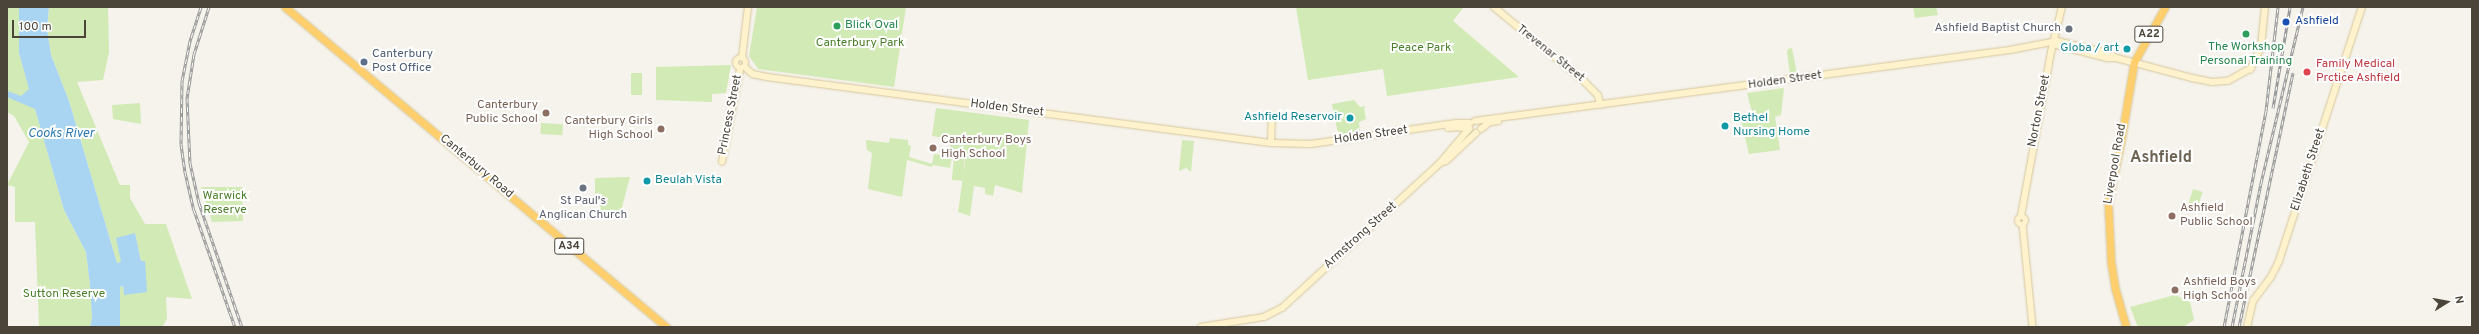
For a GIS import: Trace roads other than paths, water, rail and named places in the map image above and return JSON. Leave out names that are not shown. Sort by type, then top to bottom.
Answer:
[{"type":"highway","name":"Canterbury Road","points":[[285,7],[666,327]]},
{"type":"highway","name":"Liverpool Road","points":[[2126,327],[2112,272],[2108,209],[2134,62],[2165,7]]},
{"type":"street","name":"Princess Street","points":[[722,162],[743,68],[736,67],[735,62],[742,58],[748,7]]},
{"type":"street","name":"Trevenar Street","points":[[1494,7],[1584,81],[1598,95],[1601,104]]},
{"type":"street","name":"Norton Street","points":[[2033,327],[2023,225],[2018,222],[2021,216],[2053,44],[2062,7]]},
{"type":"street","name":"Holden Street","points":[[1271,143],[1311,144],[1457,123],[2053,44],[2106,58],[2117,58],[2134,62],[2192,78],[2207,84],[2222,85],[2238,80],[2252,68],[2261,47],[2265,7]]},
{"type":"street","name":"Elizabeth Street","points":[[2247,327],[2253,301],[2271,277],[2279,261],[2362,7]]},
{"type":"street","points":[[742,58],[746,62],[743,68]]},
{"type":"street","name":"Holden Street","points":[[743,68],[753,74],[772,78],[1271,143],[1302,149],[1455,127],[1469,129],[1476,133],[1492,122],[1518,116]]},
{"type":"street","points":[[1271,143],[1272,117]]},
{"type":"street","points":[[1469,129],[1473,122],[1480,123],[1481,129]]},
{"type":"street","name":"Armstrong Street","points":[[1201,327],[1264,317],[1282,308],[1440,163],[1469,129]]},
{"type":"street","name":"Armstrong Street","points":[[1440,163],[1446,161],[1476,133]]},
{"type":"water","name":"Cooks River","points":[[19,7],[49,7],[47,29],[51,55],[69,101],[117,263],[121,262],[116,238],[135,233],[141,261],[145,261],[147,292],[124,295],[123,286],[120,287],[120,327],[90,327],[92,317],[86,252],[64,210],[35,109],[7,97],[7,91],[21,96],[29,89],[19,53]]},
{"type":"railway","points":[[201,7],[190,41],[182,81],[181,144],[185,172],[194,210],[235,327]]},
{"type":"railway","points":[[209,7],[194,54],[187,98],[190,163],[199,203],[242,327]]},
{"type":"railway","points":[[2224,327],[2266,111],[2278,7]]},
{"type":"railway","points":[[2273,108],[2290,7]]},
{"type":"railway","points":[[2232,327],[2261,183],[2303,7]]},
{"type":"railway","points":[[2239,327],[2293,73]]},
{"type":"place","name":"Ashfield","points":[[2286,22]]},
{"type":"place","name":"Blick Oval","points":[[837,26]]},
{"type":"place","name":"Ashfield Baptist Church","points":[[2069,29]]},
{"type":"place","name":"The Workshop Personal Training","points":[[2246,34]]},
{"type":"place","name":"Globa / art","points":[[2127,49]]},
{"type":"place","name":"Canterbury Post Office","points":[[364,62]]},
{"type":"place","name":"Family Medical Prctice Ashfield","points":[[2307,72]]},
{"type":"place","name":"Canterbury Public School","points":[[546,113]]},
{"type":"place","name":"Ashfield Reservoir","points":[[1350,118]]},
{"type":"place","name":"Bethel Nursing Home","points":[[1725,126]]},
{"type":"place","name":"Canterbury Girls High School","points":[[661,129]]},
{"type":"place","name":"Canterbury Boys High School","points":[[933,148]]},
{"type":"place","name":"Beulah Vista","points":[[647,181]]},
{"type":"place","name":"St Paul's Anglican Church","points":[[583,188]]},
{"type":"place","name":"Ashfield Public School","points":[[2172,216]]},
{"type":"place","name":"Ashfield Boys High School","points":[[2175,290]]},
{"type":"district","name":"Ashfield","points":[[2161,158]]},
{"type":"park label","name":"Canterbury Park","points":[[860,44]]},
{"type":"park label","name":"Peace Park","points":[[1421,49]]},
{"type":"park label","name":"Warwick Reserve","points":[[225,204]]},
{"type":"park label","name":"Sutton Reserve","points":[[64,295]]}]
